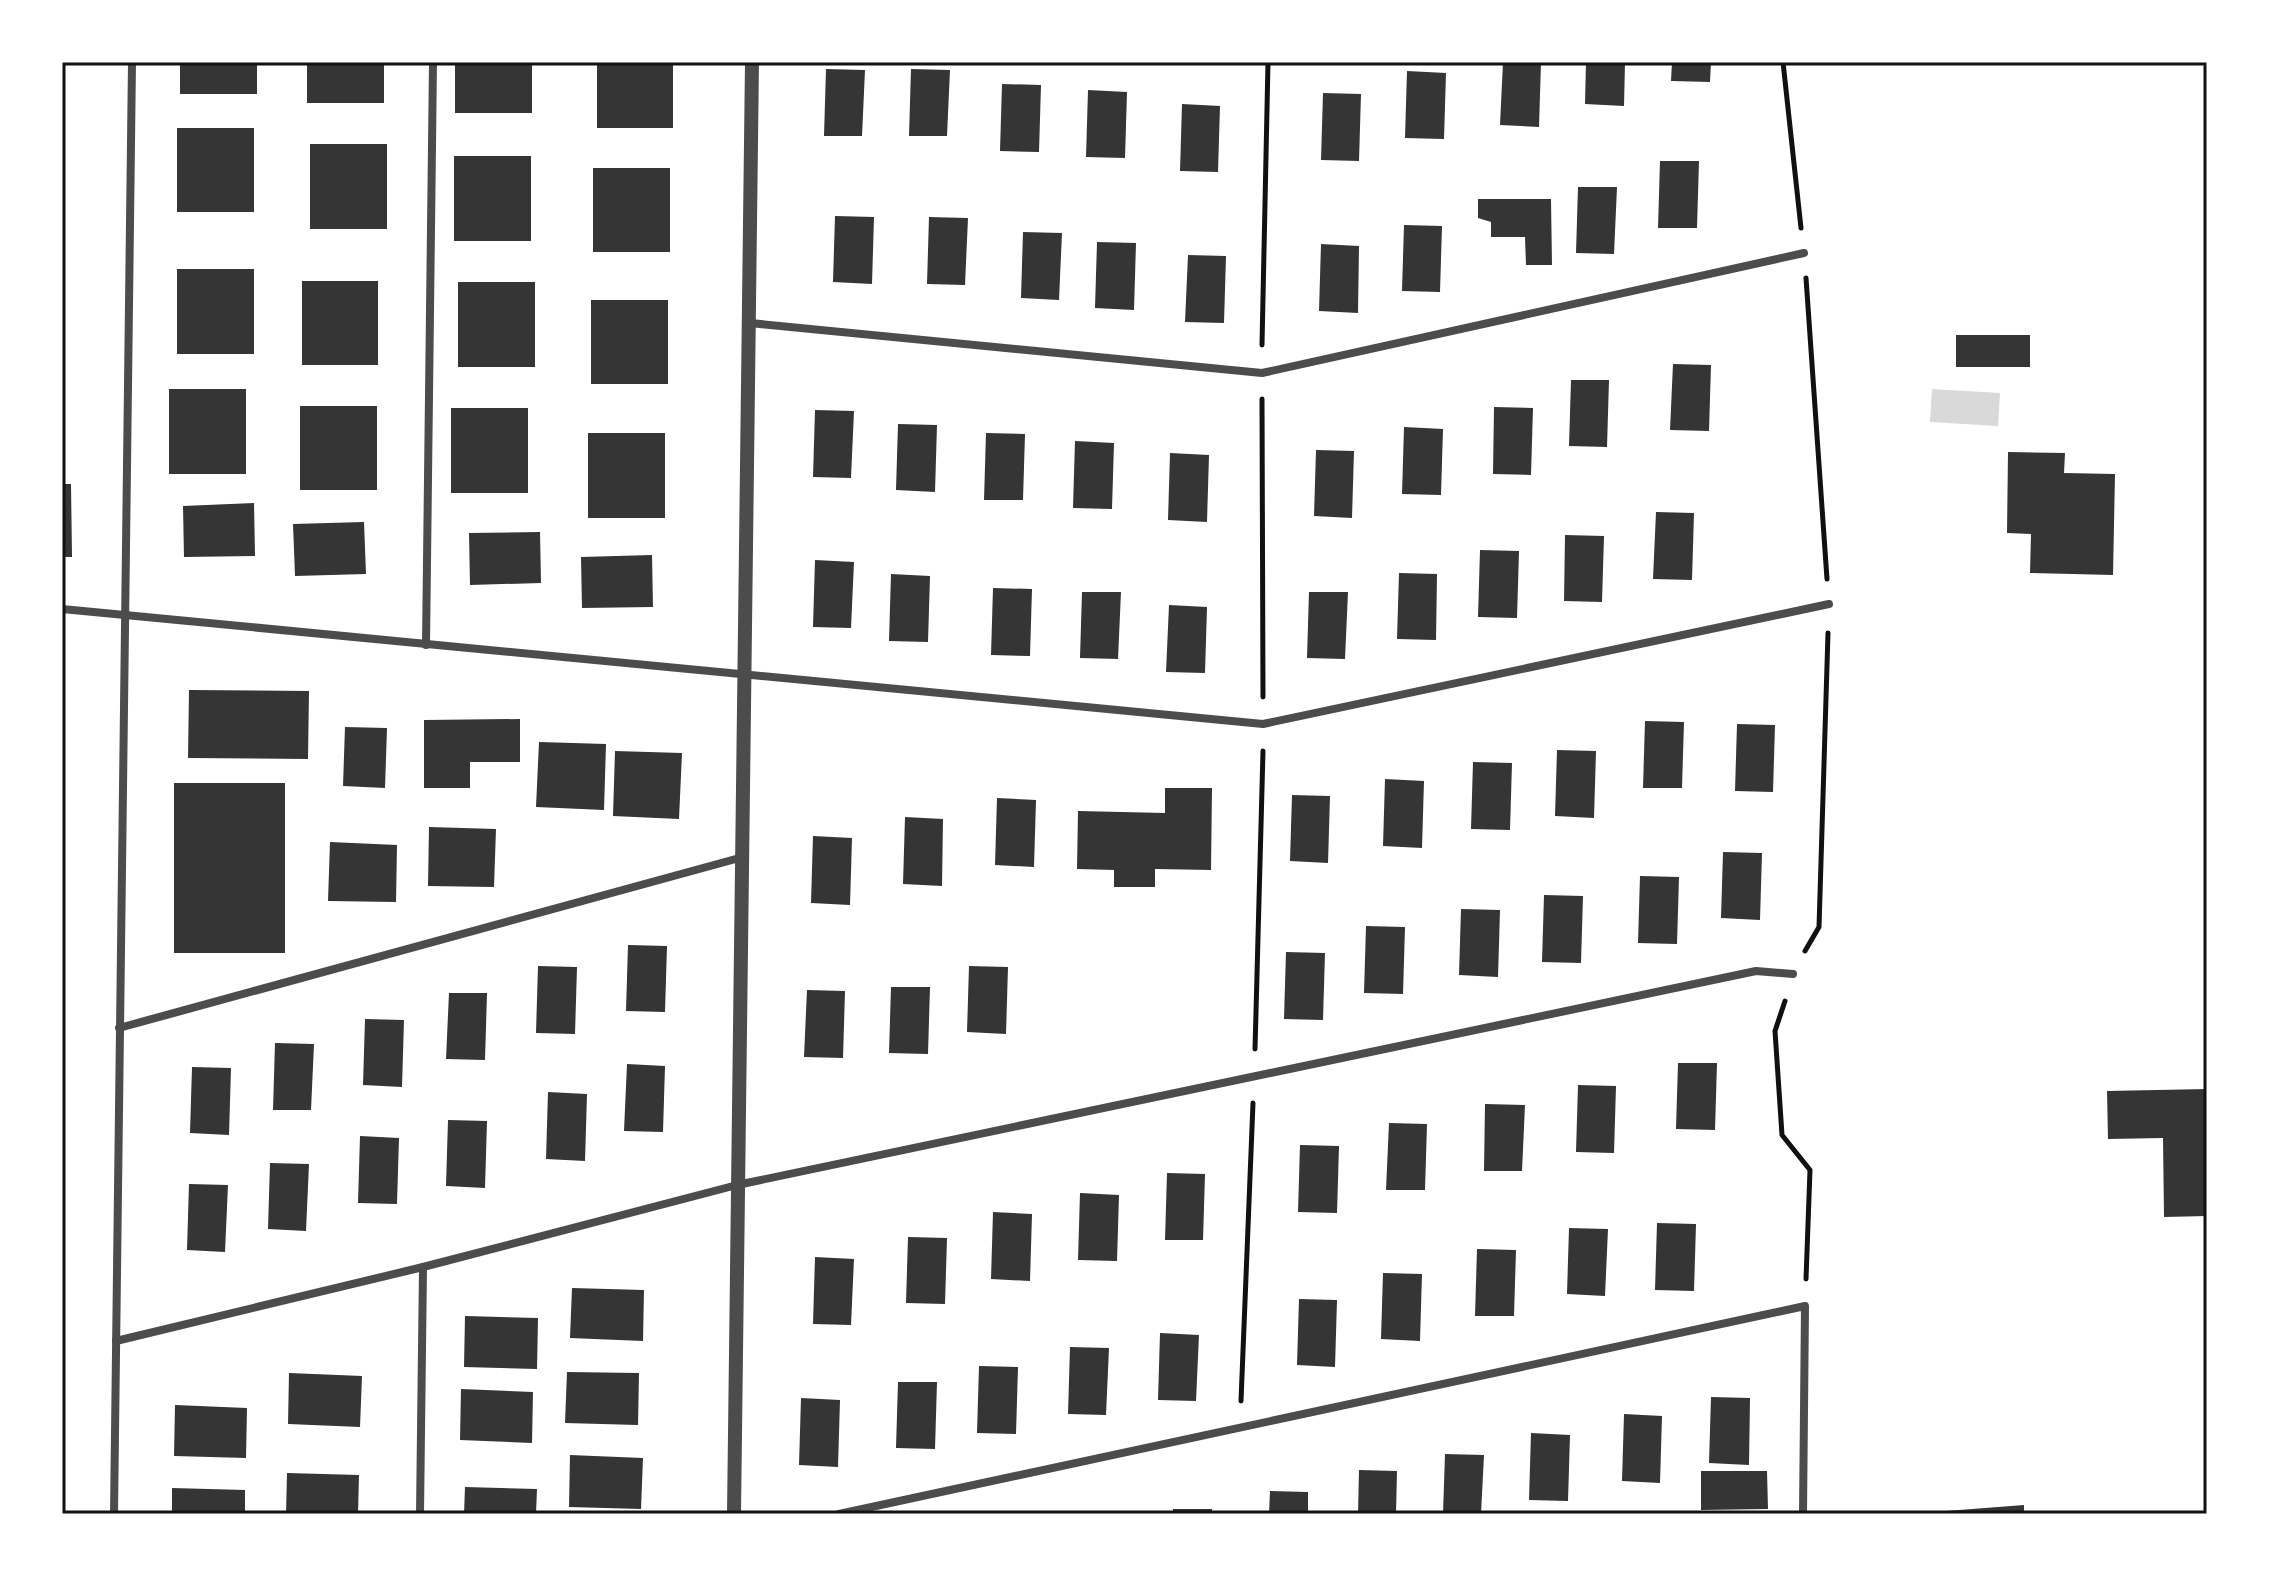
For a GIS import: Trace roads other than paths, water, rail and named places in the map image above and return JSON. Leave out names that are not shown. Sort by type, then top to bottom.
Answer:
[{"type":"street","points":[[114,1514],[132,62]]},
{"type":"street","points":[[426,645],[433,62]]},
{"type":"street","points":[[734,1514],[752,62]]},
{"type":"street","points":[[750,323],[1262,373],[1804,253]]},
{"type":"street","points":[[62,609],[1263,724],[1829,604]]},
{"type":"street","points":[[119,1028],[744,857]]},
{"type":"street","points":[[116,1341],[423,1267],[737,1185],[1756,971],[1793,974]]},
{"type":"street","points":[[420,1514],[423,1267]]},
{"type":"street","points":[[839,1514],[1805,1306],[1803,1514]]}]
